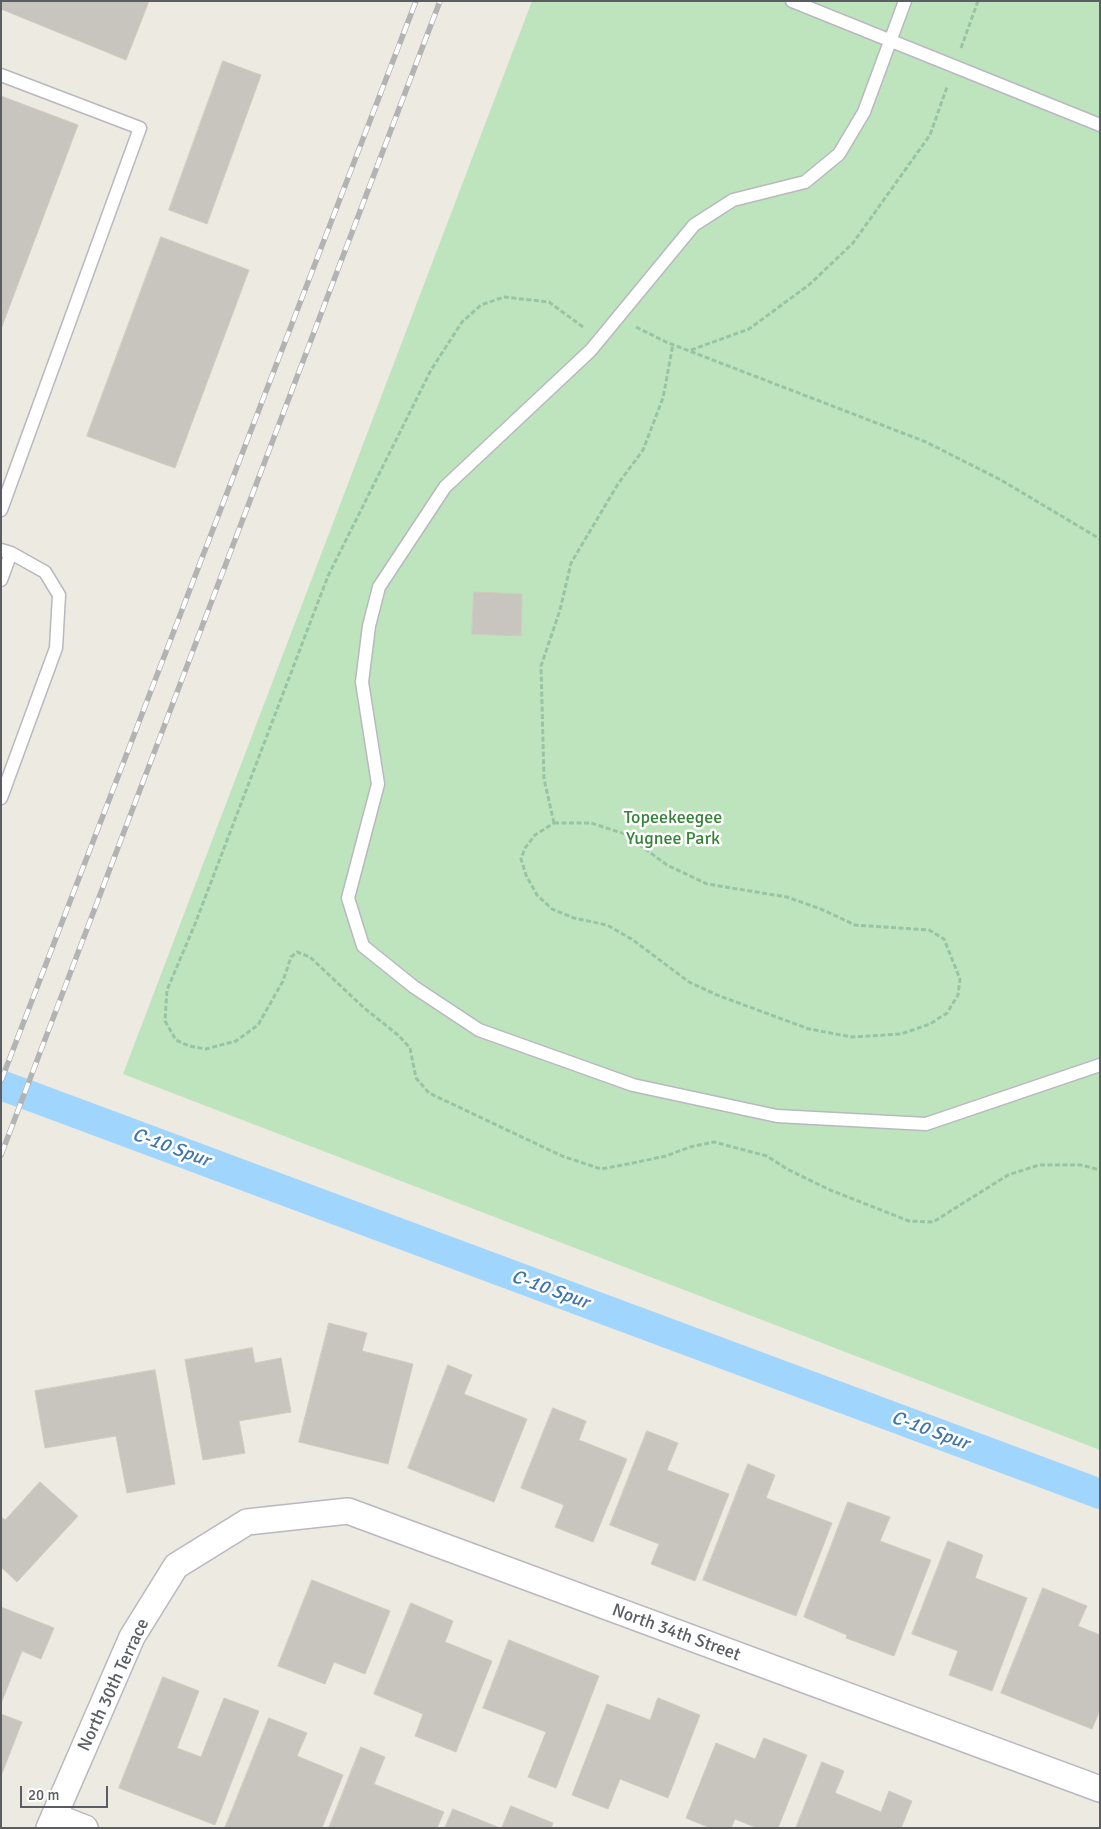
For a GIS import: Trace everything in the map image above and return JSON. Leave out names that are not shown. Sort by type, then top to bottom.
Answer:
[{"type":"street","name":"North 34th Street","points":[[247,1522],[348,1511],[1100,1790]]},
{"type":"street","name":"North 30th Terrace","points":[[52,1822],[132,1637],[176,1566],[247,1522]]},
{"type":"street","points":[[52,1822],[85,1828]]},
{"type":"lane","points":[[792,1],[1100,125]]},
{"type":"lane","points":[[905,1],[864,112],[839,154],[805,182],[733,200],[694,226],[600,338],[445,487],[379,587],[369,626],[362,682],[378,784],[348,898],[363,946],[414,987],[479,1030],[633,1085],[777,1116],[926,1124],[1100,1065]]},
{"type":"lane","points":[[1,75],[140,128],[1,510]]},
{"type":"lane","points":[[1,580],[6,551],[45,572],[59,595],[56,648],[1,798]]},
{"type":"path","points":[[690,351],[749,329],[810,284],[853,243],[930,135],[978,1]]},
{"type":"path","points":[[600,338],[549,302],[504,297],[481,305],[462,322],[431,370],[328,576],[195,924],[167,990],[166,1021],[176,1040],[189,1046],[206,1049],[236,1041],[258,1025],[282,980],[291,957],[298,952],[310,957],[363,1007],[398,1035],[410,1048],[416,1078],[429,1094],[562,1156],[601,1169],[658,1158],[690,1146],[714,1142],[767,1156],[788,1170],[830,1190],[909,1221],[933,1222],[1008,1176],[1039,1165],[1081,1165],[1100,1170]]},
{"type":"path","points":[[617,318],[690,351],[926,442],[1000,480],[1100,539]]},
{"type":"path","points":[[554,822],[544,779],[541,666],[560,610],[571,564],[618,484],[643,450],[663,398],[673,344]]},
{"type":"path","points":[[554,822],[591,823],[625,834],[667,865],[707,884],[788,897],[821,909],[855,925],[929,930],[944,939],[960,979],[958,995],[948,1013],[930,1024],[901,1034],[852,1037],[809,1029],[717,995],[689,982],[633,940],[607,925],[574,918],[552,909],[537,895],[526,875],[521,859],[525,848],[535,835],[554,822]]},
{"type":"green space","name":"Topeekeegee Yugnee Park","points":[[532,1],[1100,1],[1100,1450],[123,1074]]},
{"type":"building","points":[[1,1],[149,1],[126,60],[1,9]]},
{"type":"building","points":[[223,61],[261,75],[207,224],[169,210]]},
{"type":"building","points":[[1,96],[78,125],[1,329]]},
{"type":"building","points":[[161,237],[249,270],[175,468],[87,436]]},
{"type":"building","points":[[474,592],[522,594],[521,636],[472,634]]},
{"type":"building","points":[[329,1323],[367,1333],[362,1351],[413,1364],[388,1464],[299,1442]]},
{"type":"building","points":[[252,1348],[255,1363],[281,1358],[291,1412],[239,1421],[245,1453],[203,1460],[185,1360]]},
{"type":"building","points":[[448,1365],[472,1375],[464,1394],[527,1419],[494,1502],[408,1468]]},
{"type":"building","points":[[155,1370],[175,1484],[127,1493],[116,1436],[45,1448],[35,1391]]},
{"type":"building","points":[[553,1408],[586,1421],[579,1440],[627,1459],[593,1542],[555,1527],[564,1505],[521,1488]]},
{"type":"building","points":[[647,1431],[678,1443],[667,1470],[729,1494],[695,1581],[651,1564],[659,1544],[610,1525]]},
{"type":"building","points":[[748,1464],[775,1475],[766,1498],[832,1523],[796,1616],[703,1580]]},
{"type":"building","points":[[40,1482],[78,1516],[17,1582],[1,1567],[1,1517],[5,1520]]},
{"type":"building","points":[[848,1502],[890,1517],[880,1541],[931,1560],[894,1656],[846,1638],[847,1635],[804,1617]]},
{"type":"building","points":[[948,1541],[983,1555],[975,1578],[1027,1598],[992,1691],[949,1675],[958,1651],[912,1634]]},
{"type":"building","points":[[312,1580],[390,1611],[365,1674],[334,1662],[325,1684],[278,1666]]},
{"type":"building","points":[[1043,1588],[1087,1606],[1078,1626],[1100,1635],[1100,1710],[1092,1729],[1001,1693]]},
{"type":"building","points":[[411,1603],[453,1621],[445,1642],[492,1661],[456,1752],[415,1736],[423,1714],[374,1694]]},
{"type":"building","points":[[1,1607],[54,1628],[41,1659],[22,1651],[2,1701]]},
{"type":"building","points":[[509,1640],[599,1676],[556,1788],[528,1777],[546,1732],[483,1708]]},
{"type":"building","points":[[163,1677],[199,1691],[177,1748],[201,1757],[224,1698],[259,1711],[215,1825],[119,1788]]},
{"type":"building","points":[[658,1698],[700,1715],[668,1798],[620,1779],[608,1809],[572,1795],[607,1704],[650,1720]]},
{"type":"building","points":[[1,1714],[22,1722],[1,1776]]},
{"type":"building","points":[[269,1718],[307,1733],[297,1756],[343,1775],[322,1828],[225,1828]]},
{"type":"building","points":[[764,1738],[807,1755],[778,1828],[757,1828],[735,1819],[731,1828],[710,1828],[686,1818],[716,1743],[755,1759]]},
{"type":"building","points":[[361,1747],[385,1757],[374,1784],[444,1812],[437,1828],[329,1828]]},
{"type":"building","points":[[822,1762],[844,1771],[835,1793],[881,1812],[889,1791],[912,1801],[901,1828],[796,1828]]},
{"type":"building","points":[[511,1806],[553,1823],[551,1828],[502,1828]]},
{"type":"building","points":[[453,1809],[500,1828],[445,1828]]},
{"type":"waterway","name":"C-10 Spur","points":[[1,1085],[1100,1494]]},
{"type":"railway","points":[[1,1081],[416,1]]},
{"type":"railway","points":[[1,1155],[440,1]]}]
